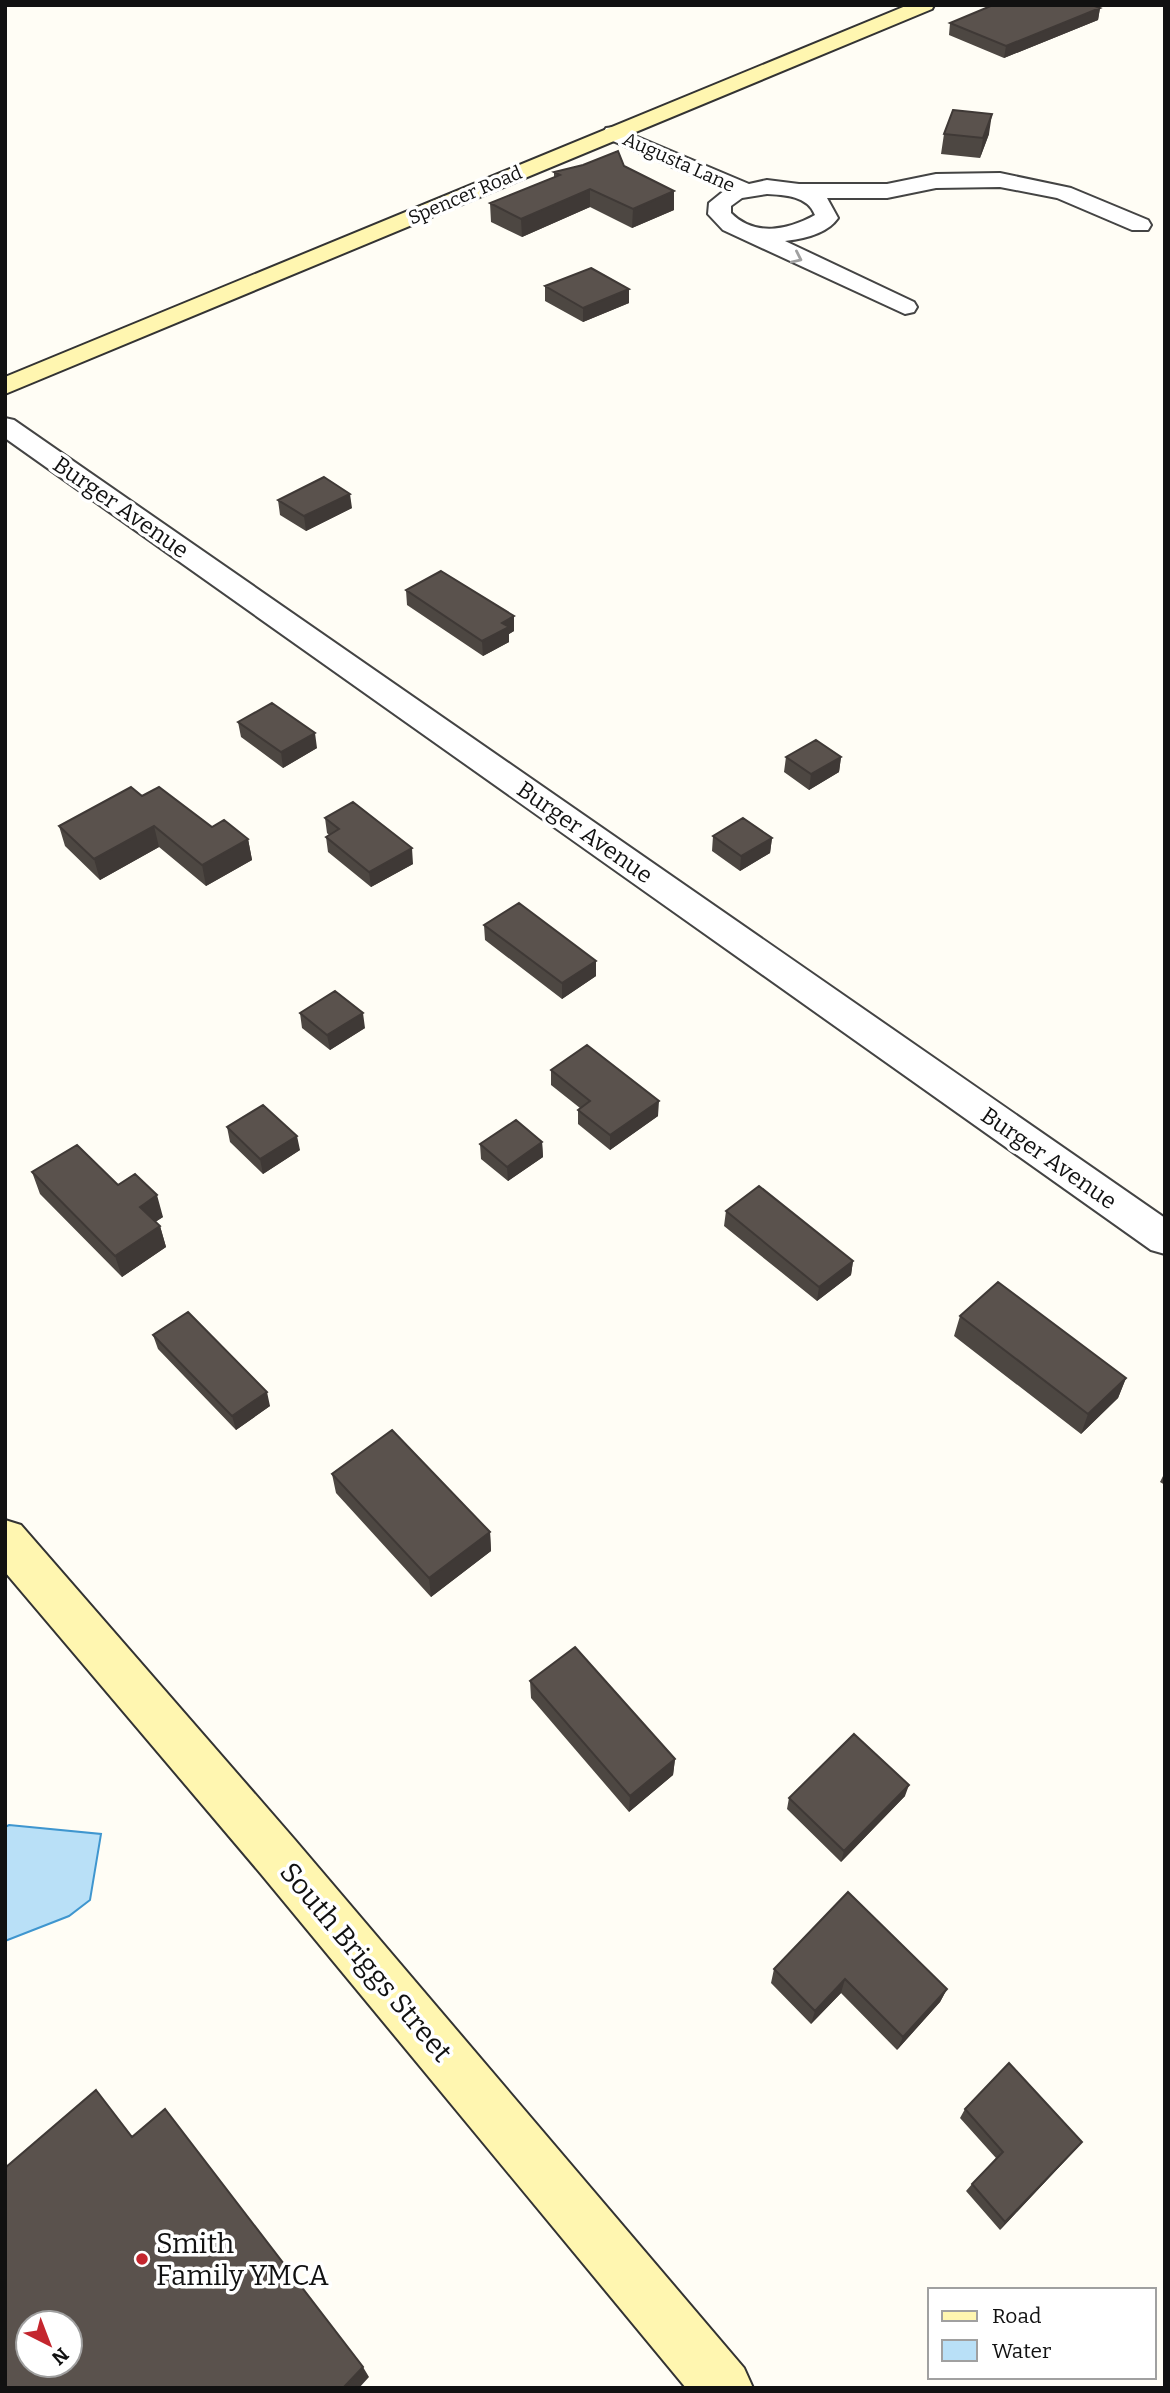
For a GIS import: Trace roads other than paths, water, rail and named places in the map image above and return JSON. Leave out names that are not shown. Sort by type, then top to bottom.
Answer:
[{"type":"street","name":"Spencer Road","points":[[5,386],[925,5]]},
{"type":"street","name":"Augusta Lane","points":[[604,137],[744,190]]},
{"type":"street","name":"Augusta Lane","points":[[604,137],[722,201]]},
{"type":"street","points":[[905,307],[724,222],[718,214],[718,205],[744,190],[767,187],[799,191],[887,191],[936,181],[1000,180],[1063,193],[1140,225]]},
{"type":"street","points":[[799,191],[821,203],[821,248],[844,278]]},
{"type":"street","points":[[752,234],[790,236],[873,201],[887,191]]},
{"type":"street","name":"Burger Avenue","points":[[5,426],[1165,1239]]},
{"type":"street","name":"South Briggs Street","points":[[5,1539],[286,1867],[724,2388]]},
{"type":"water","points":[[9,1825],[101,1834],[90,1900],[69,1916],[5,1941],[5,1827]]},
{"type":"place","name":"Smith Family YMCA","points":[[142,2259]]}]
